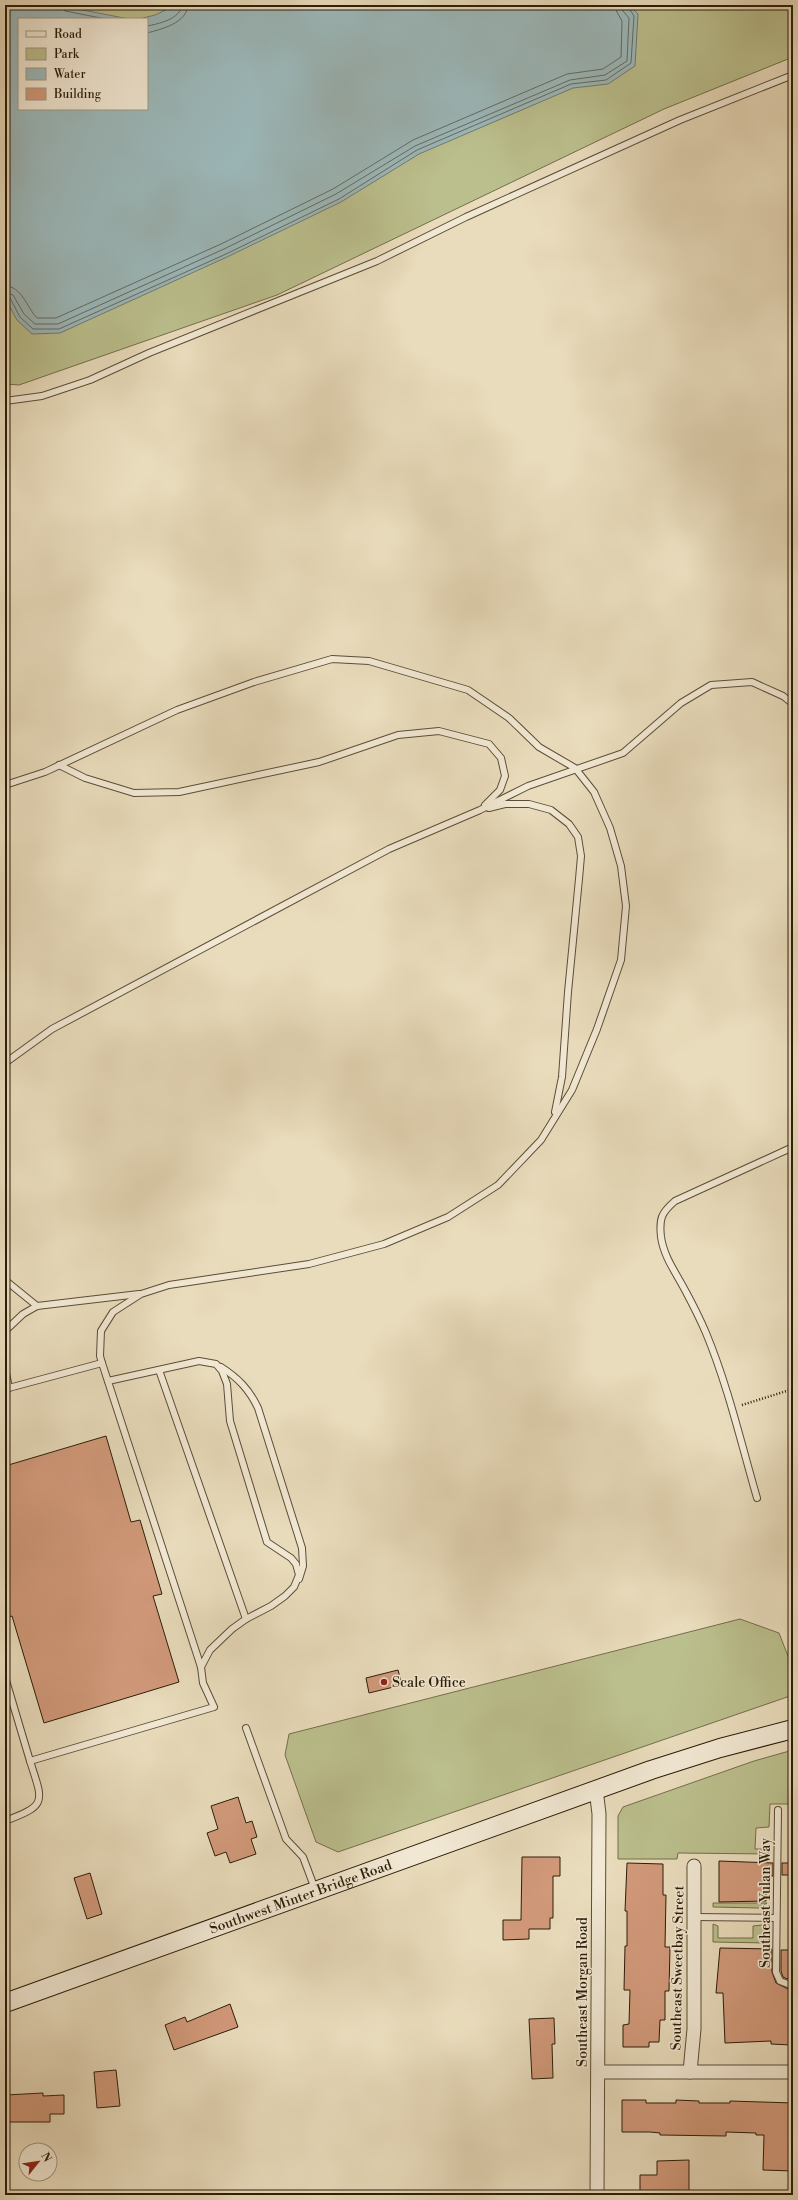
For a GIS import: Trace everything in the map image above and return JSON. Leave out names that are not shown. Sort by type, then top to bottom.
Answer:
[{"type":"main road","name":"Southwest Minter Bridge Road","points":[[5,2003],[596,1790],[713,1750],[793,1730]]},
{"type":"street","name":"Southeast Morgan Road","points":[[596,1790],[599,1809],[597,2195]]},
{"type":"street","name":"Southeast Sweetbay Street","points":[[690,2072],[694,2029],[694,1866]]},
{"type":"street","points":[[598,2072],[793,2072]]},
{"type":"lane","points":[[5,401],[42,396],[90,380],[149,353],[377,261],[466,217],[673,124],[793,75]]},
{"type":"lane","points":[[5,785],[45,772],[177,710],[254,682],[332,659],[370,660],[468,690],[509,718],[539,747],[575,768],[594,792],[610,828],[621,866],[626,906],[621,960],[600,1022],[572,1090],[541,1140],[498,1185],[448,1217],[391,1241],[309,1264],[169,1285],[141,1294],[37,1306],[23,1314],[5,1331]]},
{"type":"lane","points":[[5,1063],[52,1029],[389,849],[480,810],[528,786],[575,768],[623,753],[681,703],[711,685],[752,682],[783,696],[793,704]]},
{"type":"lane","points":[[59,765],[85,778],[134,793],[179,792],[319,762],[398,735],[439,731],[489,744],[501,758],[505,776],[500,790],[480,810]]},
{"type":"lane","points":[[480,810],[505,804],[529,804],[551,810],[569,824],[578,837],[581,856],[565,1021],[562,1077],[559,1102],[552,1122]]},
{"type":"lane","points":[[757,1498],[731,1408],[706,1333],[686,1292],[670,1265],[661,1239],[660,1222],[664,1210],[675,1201],[793,1147]]},
{"type":"lane","points":[[5,1280],[37,1306]]},
{"type":"lane","points":[[30,1761],[214,1707],[203,1683],[201,1667],[100,1356],[101,1331],[113,1312],[141,1294]]},
{"type":"lane","points":[[108,1382],[199,1361],[216,1364],[234,1375],[251,1394],[258,1408],[302,1548],[304,1566],[301,1576],[285,1596],[272,1606],[246,1618],[210,1650],[201,1667]]},
{"type":"lane","points":[[5,1368],[7,1389],[102,1363]]},
{"type":"lane","points":[[216,1364],[222,1371],[227,1384],[230,1421],[267,1542],[291,1558],[296,1564],[299,1575],[294,1586]]},
{"type":"lane","points":[[159,1370],[246,1618]]},
{"type":"lane","points":[[5,1678],[40,1798],[37,1806],[30,1811],[5,1821]]},
{"type":"lane","points":[[246,1728],[286,1838],[303,1857],[316,1891]]},
{"type":"lane","name":"Southeast Yulan Way","points":[[778,1810],[776,1972],[780,1981],[793,1986]]},
{"type":"lane","points":[[695,1917],[776,1918]]},
{"type":"path","points":[[731,1408],[793,1389]]},
{"type":"green space","points":[[5,5],[793,5],[793,57],[664,109],[277,295],[19,385],[5,384]]},
{"type":"green space","points":[[740,1619],[779,1633],[793,1669],[793,1695],[338,1852],[316,1842],[285,1755],[289,1734]]},
{"type":"green space","points":[[793,1750],[793,1804],[770,1804],[769,1827],[756,1828],[755,1849],[767,1849],[769,1854],[678,1853],[677,1859],[618,1859],[618,1816],[623,1807],[754,1761]]},
{"type":"green space","points":[[713,1903],[767,1903],[759,1908],[713,1907]]},
{"type":"green space","points":[[713,1924],[718,1926],[718,1938],[753,1938],[753,1926],[762,1925],[768,1930],[768,1943],[713,1942]]},
{"type":"water","points":[[5,5],[57,5],[124,18],[18,18],[18,110],[148,110],[148,18],[143,18],[155,15],[176,5],[629,5],[638,14],[635,66],[608,84],[573,88],[419,154],[341,202],[227,257],[60,333],[32,334],[17,320],[5,298]]},
{"type":"water","points":[[723,5],[753,5],[744,10]]},
{"type":"building","points":[[106,1436],[131,1522],[140,1520],[162,1594],[153,1596],[179,1682],[44,1723],[12,1616],[5,1618],[5,1466]]},
{"type":"building","name":"Scale Office","points":[[398,1670],[402,1685],[369,1693],[366,1678]]},
{"type":"building","points":[[238,1797],[246,1823],[252,1821],[257,1837],[251,1839],[256,1854],[230,1863],[226,1852],[215,1856],[207,1833],[218,1829],[211,1806]]},
{"type":"building","points":[[522,1857],[560,1857],[560,1876],[553,1876],[553,1918],[550,1918],[550,1929],[529,1929],[529,1939],[503,1940],[503,1920],[521,1920]]},
{"type":"building","points":[[719,1861],[773,1863],[773,1876],[767,1876],[766,1880],[766,1901],[719,1902]]},
{"type":"building","points":[[627,1863],[663,1864],[663,1895],[666,1895],[665,1947],[670,1947],[669,1991],[665,1991],[665,2020],[660,2020],[659,2042],[649,2042],[649,2047],[623,2047],[623,2025],[629,2024],[630,1990],[624,1990],[625,1946],[627,1946],[627,1911],[625,1911]]},
{"type":"building","points":[[782,1863],[793,1863],[793,1875],[782,1875]]},
{"type":"building","points":[[90,1873],[102,1914],[87,1919],[74,1878]]},
{"type":"building","points":[[720,1948],[772,1949],[772,1972],[776,1983],[790,1990],[791,2045],[771,2044],[771,2041],[725,2043],[723,1993],[716,1993]]},
{"type":"building","points":[[781,1950],[793,1950],[793,1979],[790,1980],[783,1977],[781,1971]]},
{"type":"building","points":[[230,2004],[238,2027],[174,2050],[165,2025],[185,2017],[187,2022]]},
{"type":"building","points":[[554,2018],[555,2044],[552,2044],[553,2078],[532,2079],[529,2019]]},
{"type":"building","points":[[116,2070],[120,2106],[97,2108],[94,2072]]},
{"type":"building","points":[[43,2093],[43,2096],[64,2095],[64,2114],[50,2114],[50,2122],[6,2122],[6,2095]]},
{"type":"building","points":[[622,2100],[646,2100],[646,2103],[676,2103],[676,2100],[699,2101],[699,2103],[730,2103],[730,2101],[793,2103],[793,2171],[763,2170],[764,2135],[756,2135],[756,2133],[726,2132],[726,2136],[660,2135],[660,2133],[650,2132],[622,2132]]},
{"type":"building","points":[[689,2160],[689,2195],[640,2195],[640,2175],[657,2175],[657,2161]]},
{"type":"place","name":"Scale Office","points":[[384,1682]]}]
